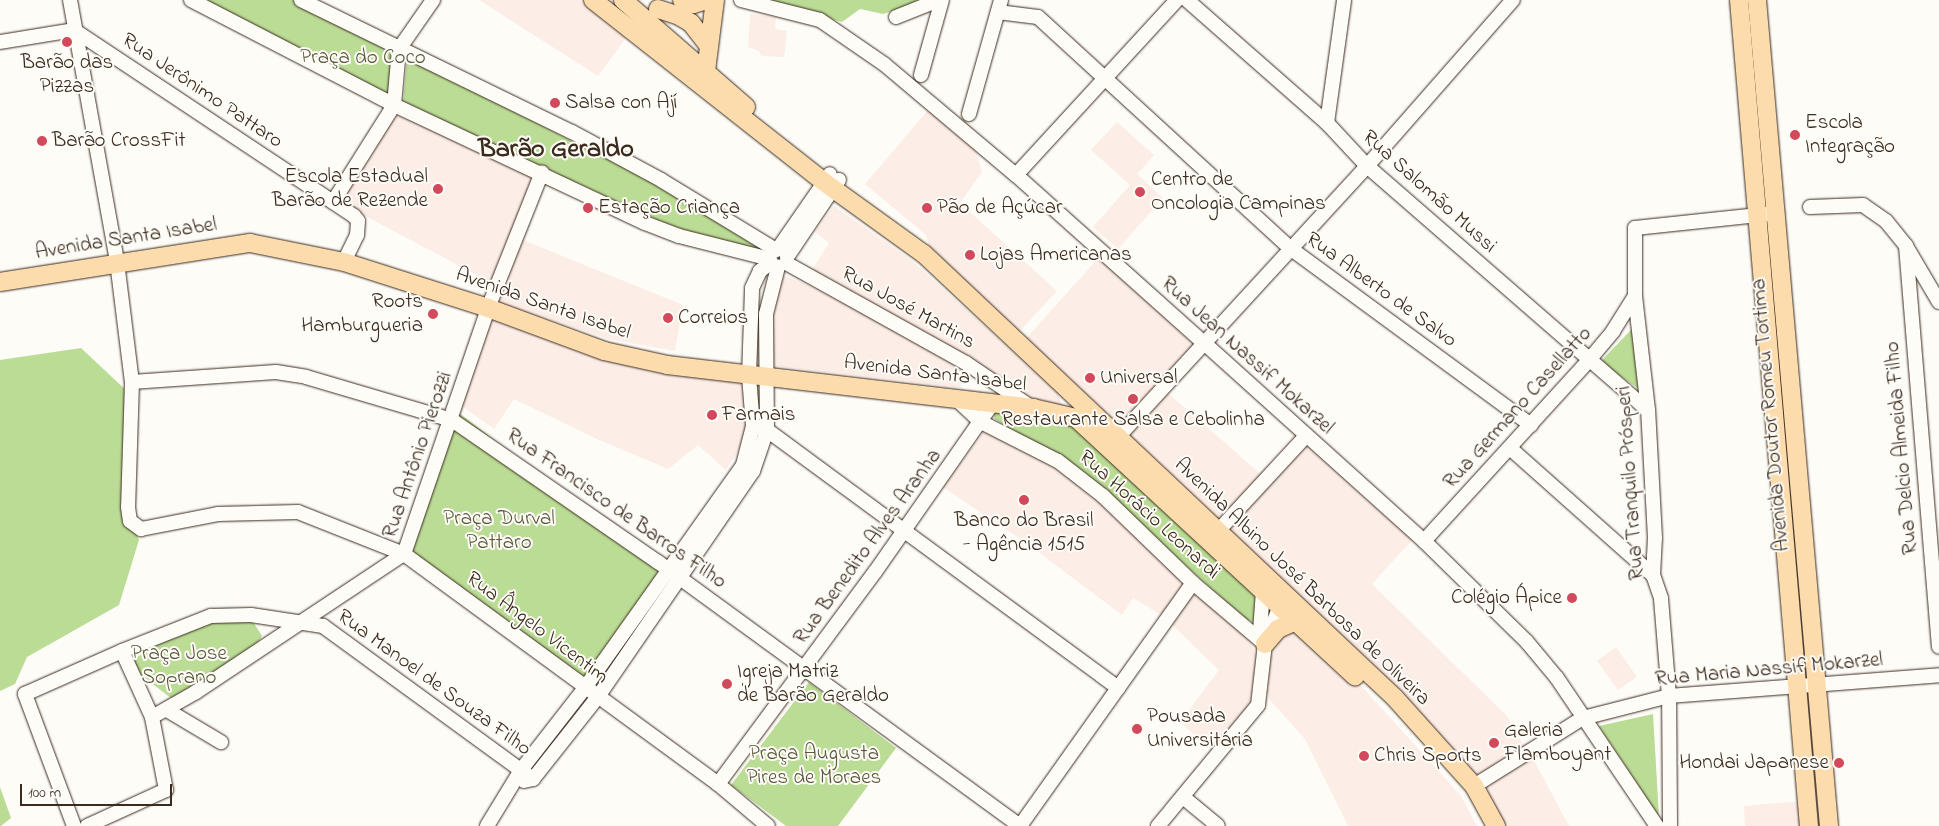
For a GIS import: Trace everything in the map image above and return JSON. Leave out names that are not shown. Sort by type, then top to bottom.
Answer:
[{"type":"main road","name":"Avenida Albino José Barbosa de Oliveira","points":[[592,0],[664,57],[832,181],[919,242],[924,254],[1102,424],[1218,531],[1282,599],[1395,698],[1474,786],[1496,826]]},
{"type":"main road","name":"Avenida Albino José Barbosa de Oliveira","points":[[622,0],[656,10],[689,57],[707,58],[767,126],[832,181]]},
{"type":"main road","points":[[682,0],[693,4],[707,0]]},
{"type":"main road","points":[[707,58],[715,0]]},
{"type":"main road","name":"Avenida Doutor Romeu Tortima","points":[[1739,0],[1755,216],[1795,687],[1809,826]]},
{"type":"main road","name":"Avenida Doutor Romeu Tortima","points":[[1757,0],[1829,826]]},
{"type":"main road","points":[[636,33],[656,10],[679,16],[691,24],[707,58]]},
{"type":"main road","points":[[664,57],[689,57]]},
{"type":"main road","name":"Avenida Santa Isabel","points":[[0,282],[117,262],[250,243],[344,262],[488,308],[604,351],[667,366],[1033,408],[1102,424]]},
{"type":"main road","name":"Avenida Albino José Barbosa de Oliveira","points":[[1060,383],[1077,419],[1111,454],[1263,591],[1282,599],[1296,621],[1378,698],[1464,792],[1483,826]]},
{"type":"main road","points":[[1265,644],[1278,630],[1296,621]]},
{"type":"street","points":[[70,0],[117,262],[132,382]]},
{"type":"street","name":"Rua José Martins","points":[[191,0],[394,105],[542,172],[645,223],[678,236],[778,258],[966,363],[1033,408]]},
{"type":"street","points":[[301,0],[572,132],[661,180],[778,258]]},
{"type":"street","points":[[333,202],[394,105],[399,49],[433,0]]},
{"type":"street","name":"Rua Jean Nassif Mokarzel","points":[[741,0],[820,20],[884,64],[1016,175],[1203,342],[1424,542],[1527,642],[1557,678],[1657,826]]},
{"type":"street","points":[[896,17],[941,0]]},
{"type":"street","points":[[921,75],[941,0]]},
{"type":"street","points":[[1016,175],[1103,78],[1177,0]]},
{"type":"street","name":"Rua Salomão Mussi","points":[[1187,0],[1327,122],[1367,166],[1648,410]]},
{"type":"street","points":[[1327,122],[1344,0]]},
{"type":"street","points":[[1117,438],[1203,342],[1367,166],[1513,0]]},
{"type":"street","points":[[969,114],[1000,6]]},
{"type":"street","name":"Rua Alberto de Salvo","points":[[1000,6],[1038,17],[1290,248],[1531,425]]},
{"type":"street","points":[[0,42],[74,30]]},
{"type":"street","name":"Rua Jerônimo Pattaro","points":[[74,30],[333,202],[358,221],[357,235],[344,262]]},
{"type":"street","name":"Rua Antônio Pierozzi","points":[[152,717],[167,710],[404,554],[452,420],[488,308],[542,172]]},
{"type":"street","points":[[486,826],[522,770],[584,689],[668,568],[743,465],[753,426],[749,376],[752,288],[760,271],[778,258],[832,181]]},
{"type":"street","points":[[1810,207],[1863,205],[1886,221],[1906,246],[1939,302]]},
{"type":"street","points":[[1755,216],[1777,213]]},
{"type":"street","name":"Rua Tranquilo Prósperi","points":[[1670,826],[1669,696],[1661,598],[1653,575],[1655,538],[1648,410],[1635,296],[1635,228],[1755,216]]},
{"type":"street","name":"Rua Delcio Almeida Filho","points":[[1906,246],[1939,647]]},
{"type":"street","points":[[514,785],[533,780],[597,698],[753,471],[767,430],[769,378],[766,314],[778,258]]},
{"type":"street","name":"Rua Germano Casellatto","points":[[1424,542],[1589,360],[1613,331],[1635,296]]},
{"type":"street","name":"Rua Francisco de Barros Filho","points":[[132,382],[276,372],[306,377],[452,420],[668,568],[1020,826]]},
{"type":"street","name":"Rua Ângelo Vicentim","points":[[132,382],[128,507],[130,521],[141,528],[218,514],[298,512],[404,554],[584,689],[718,784],[768,826]]},
{"type":"street","name":"Rua Horácio Leonardi","points":[[956,398],[981,422],[1058,461],[1103,496],[1193,583],[1265,644]]},
{"type":"street","name":"Rua Benedito Alves Aranha","points":[[718,784],[806,668],[904,532],[993,403]]},
{"type":"street","points":[[753,426],[767,430],[1118,688]]},
{"type":"street","points":[[1218,531],[1306,436]]},
{"type":"street","points":[[1511,448],[1653,575]]},
{"type":"street","points":[[1020,826],[1193,583]]},
{"type":"street","points":[[1263,591],[1260,632],[1265,644]]},
{"type":"street","points":[[1158,826],[1258,705],[1265,644],[1282,599]]},
{"type":"street","name":"Rua Manoel de Souza Filho","points":[[74,826],[26,694],[122,651],[211,616],[251,614],[323,626],[522,770],[533,780]]},
{"type":"street","points":[[87,826],[166,790],[152,717],[122,651]]},
{"type":"street","name":"Rua Maria Nassif Mokarzel","points":[[1474,786],[1583,718],[1669,696],[1939,675]]},
{"type":"street","points":[[167,710],[221,742]]},
{"type":"street","points":[[1183,797],[1218,826]]},
{"type":"shaded area","points":[[479,0],[583,0],[628,35],[598,76]]},
{"type":"shaded area","points":[[750,14],[776,17],[775,29],[787,31],[784,57],[762,56],[759,51],[748,47]]},
{"type":"shaded area","points":[[928,110],[975,148],[982,172],[960,203],[1057,291],[1017,334],[931,252],[925,234],[865,184]]},
{"type":"shaded area","name":"Escola Estadual Barão de Rezende","points":[[395,114],[534,176],[492,283],[339,202]]},
{"type":"shaded area","name":"Centro de Oncologia Campinas","points":[[1117,122],[1154,155],[1137,174],[1163,198],[1118,249],[1093,227],[1130,185],[1091,150]]},
{"type":"shaded area","points":[[834,206],[910,259],[1057,391],[1063,408],[1026,400],[888,313],[812,270],[829,243],[815,232]]},
{"type":"shaded area","points":[[523,240],[683,305],[675,351],[609,339],[497,302]]},
{"type":"shaded area","points":[[1100,256],[1197,343],[1116,429],[1022,343]]},
{"type":"shaded area","points":[[783,275],[834,296],[968,366],[960,388],[773,366],[771,315]]},
{"type":"shaded area","points":[[491,314],[598,354],[746,377],[747,417],[742,445],[726,470],[698,445],[668,469],[597,439],[514,399],[494,429],[462,406]]},
{"type":"shaded area","points":[[1168,393],[1263,476],[1219,526],[1125,439]]},
{"type":"shaded area","points":[[985,431],[1055,466],[1099,500],[1248,636],[1257,655],[1255,699],[1213,751],[1180,722],[1219,670],[1163,616],[1133,598],[1122,615],[1029,545],[943,487]]},
{"type":"shaded area","points":[[1305,444],[1412,540],[1372,584],[1507,716],[1525,748],[1475,780],[1226,532]]},
{"type":"shaded area","points":[[1295,628],[1365,690],[1461,796],[1477,826],[1348,826],[1305,739],[1269,699],[1266,683],[1269,649],[1281,636]]},
{"type":"shaded area","points":[[1616,647],[1637,677],[1618,690],[1597,661]]},
{"type":"shaded area","points":[[1531,755],[1569,826],[1501,826],[1479,787]]},
{"type":"shaded area","points":[[1801,801],[1804,826],[1745,826],[1744,806]]},
{"type":"green space","name":"Praça do Coco","points":[[197,0],[301,0],[399,49],[392,100]]},
{"type":"green space","points":[[763,0],[927,0],[883,14],[860,9],[842,22]]},
{"type":"green space","points":[[407,58],[660,185],[768,248],[765,254],[676,229],[403,103]]},
{"type":"green space","points":[[1632,329],[1639,389],[1600,362]]},
{"type":"green space","points":[[81,348],[129,393],[126,507],[139,540],[119,605],[27,657],[15,684],[0,691],[0,360]]},
{"type":"green space","points":[[992,412],[1057,419],[1078,430],[1258,595],[1256,622],[1245,619],[1153,536],[1040,448],[995,419]]},
{"type":"green space","name":"Praça Durval Pattaro","points":[[459,413],[661,568],[584,681],[410,552]]},
{"type":"green space","name":"Praça Jose Soprano","points":[[213,619],[252,620],[262,636],[254,648],[176,702],[137,672],[132,661],[147,650]]},
{"type":"green space","name":"Praça Augusta Pires de Moraes","points":[[809,682],[896,748],[838,826],[786,826],[731,785]]},
{"type":"green space","points":[[1653,714],[1659,817],[1599,726]]},
{"type":"green space","points":[[0,787],[11,818],[1,826],[0,826]]},
{"type":"place","name":"Barão das Pizzas","points":[[67,42]]},
{"type":"place","name":"Salsa con Ají","points":[[555,103]]},
{"type":"place","name":"Escola Integração","points":[[1795,135]]},
{"type":"place","name":"Barão CrossFit","points":[[42,141]]},
{"type":"place","name":"Escola Estadual Barão de Rezende","points":[[438,189]]},
{"type":"place","name":"Centro de Oncologia Campinas","points":[[1140,192]]},
{"type":"place","name":"Estação Criança","points":[[588,208]]},
{"type":"place","name":"Pão de Açúcar","points":[[927,208]]},
{"type":"place","name":"Lojas Americanas","points":[[970,255]]},
{"type":"place","name":"Roots Hamburgueria","points":[[433,314]]},
{"type":"place","name":"Correios","points":[[668,318]]},
{"type":"place","name":"Universal","points":[[1090,378]]},
{"type":"place","name":"Restaurante Salsa e Cebolinha","points":[[1133,399]]},
{"type":"place","name":"Farmais","points":[[712,415]]},
{"type":"place","name":"Banco do Brasil - Agência 1515","points":[[1024,500]]},
{"type":"place","name":"Colégio Ápice","points":[[1572,598]]},
{"type":"place","name":"Igreja Matriz de Barão Geraldo","points":[[727,684]]},
{"type":"place","name":"Pousada Universitária","points":[[1137,729]]},
{"type":"place","name":"Galeria Flamboyant","points":[[1494,743]]},
{"type":"place","name":"Chris Sports","points":[[1364,756]]},
{"type":"place","name":"Hondai Japanese","points":[[1839,763]]},
{"type":"district","name":"Barão Geraldo","points":[[556,151]]}]
